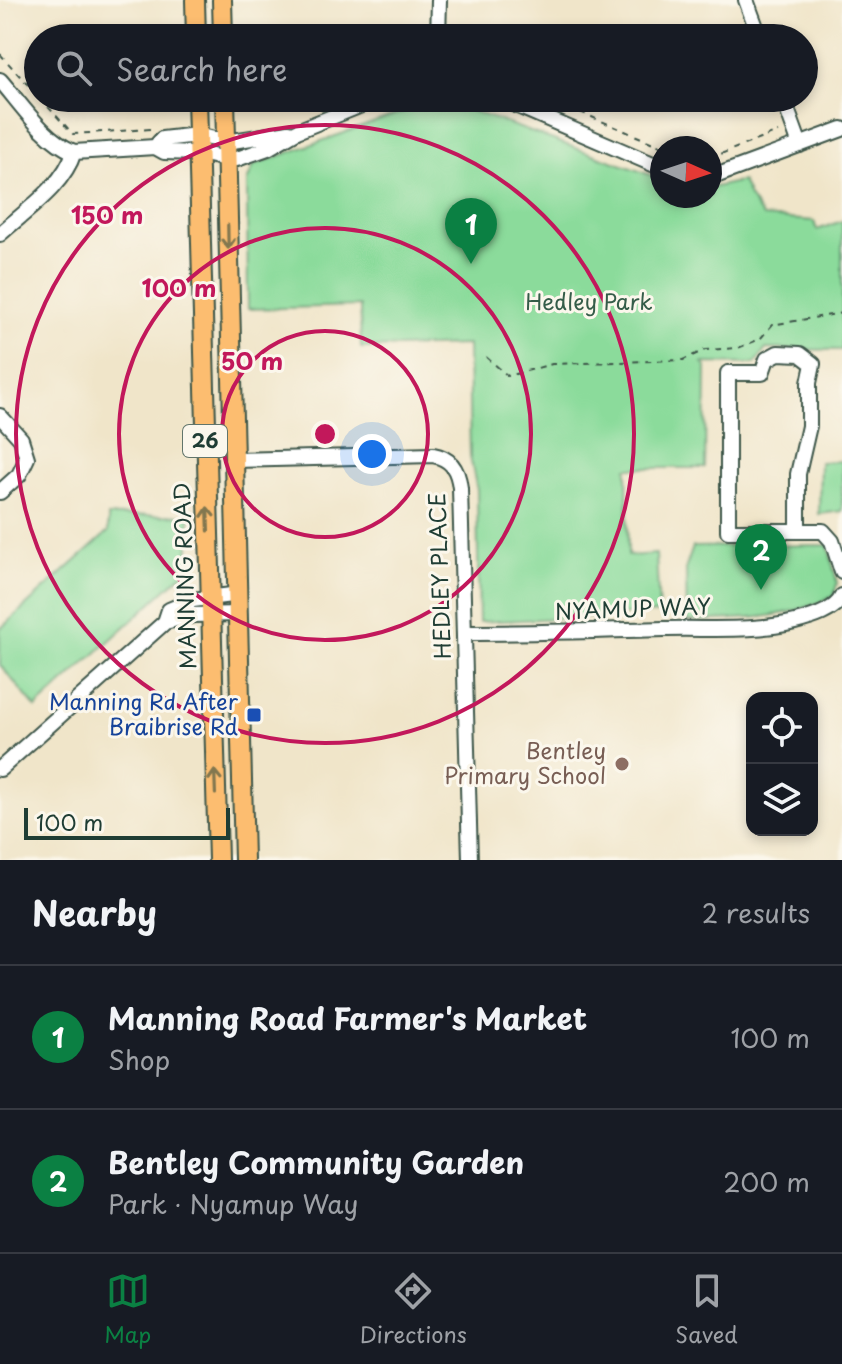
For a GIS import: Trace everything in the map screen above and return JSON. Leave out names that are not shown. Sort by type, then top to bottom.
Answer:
[{"type":"main road","points":[[195,0],[196,24]]},
{"type":"main road","points":[[222,0],[223,24]]},
{"type":"main road","name":"MANNING ROAD","points":[[197,112],[218,860]]},
{"type":"main road","name":"26","points":[[225,112],[244,860]]},
{"type":"street","points":[[438,24],[439,0]]},
{"type":"street","points":[[746,0],[755,24]]},
{"type":"street","points":[[0,80],[24,107]]},
{"type":"street","points":[[28,112],[51,138],[74,152],[155,147],[162,139],[246,156],[344,112]]},
{"type":"street","points":[[532,112],[650,163]]},
{"type":"street","points":[[788,112],[800,145]]},
{"type":"street","points":[[722,174],[842,129]]},
{"type":"street","points":[[0,234],[59,181],[70,165],[74,152]]},
{"type":"street","points":[[798,531],[798,474],[809,426],[809,383],[813,364],[800,354],[778,353],[767,359],[762,373],[728,373],[728,531],[798,531],[823,531],[832,541],[842,572]]},
{"type":"street","points":[[0,416],[21,439],[27,458],[19,475],[0,492]]},
{"type":"street","name":"HEDLEY PLACE","points":[[235,460],[433,455],[447,459],[457,472],[465,633],[470,860]]},
{"type":"street","points":[[165,622],[169,610],[193,600],[239,594]]},
{"type":"street","name":"NYAMUP WAY","points":[[465,633],[750,628],[794,622],[831,608],[841,601],[842,596]]},
{"type":"street","points":[[0,769],[165,622],[193,615],[239,614]]},
{"type":"path","points":[[0,54],[24,80]]},
{"type":"path","points":[[53,112],[73,134],[161,128]]},
{"type":"path","points":[[580,112],[650,142]]},
{"type":"path","points":[[722,153],[783,130]]},
{"type":"path","points":[[486,357],[508,376],[552,364],[683,360],[705,350],[738,348],[760,339],[772,325],[842,313]]},
{"type":"green space","name":"Hedley Park","points":[[403,112],[475,112],[650,175],[650,208],[722,208],[722,185],[742,181],[763,217],[814,221],[817,230],[842,221],[842,350],[766,349],[755,364],[703,363],[706,367],[705,468],[627,468],[628,556],[656,554],[659,613],[479,622],[477,490],[470,457],[468,345],[361,348],[360,306],[248,309],[247,182],[254,165]]},
{"type":"green space","points":[[842,461],[842,511],[819,514],[820,462]]},
{"type":"green space","points":[[190,515],[188,569],[36,708],[0,665],[0,629],[108,532],[108,516]]},
{"type":"green space","points":[[828,545],[837,583],[834,596],[781,614],[687,621],[686,567],[693,547]]},
{"type":"place","name":"Manning Road Farmer's Market","points":[[471,264]]},
{"type":"place","name":"Bentley Community Garden","points":[[761,590]]},
{"type":"place","name":"Manning Rd After Braibrise Rd","points":[[254,715]]},
{"type":"place","name":"Bentley Primary School","points":[[622,764]]}]
